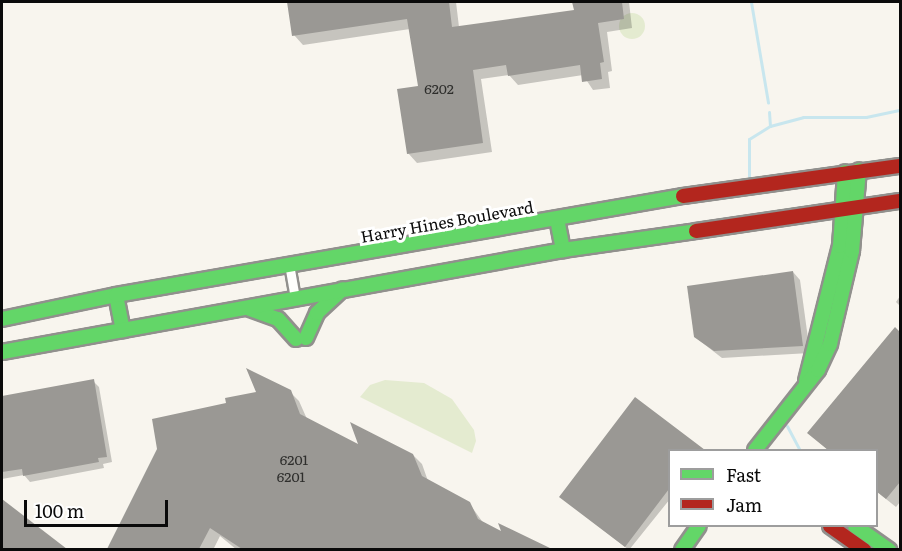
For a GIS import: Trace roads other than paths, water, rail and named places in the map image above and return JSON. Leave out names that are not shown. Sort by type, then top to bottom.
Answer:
[{"type":"main road","name":"Harry Hines Boulevard","points":[[2,319],[24,312],[289,264],[852,171],[900,166]]},
{"type":"main road","points":[[756,449],[806,381],[850,209],[852,171]]},
{"type":"main road","points":[[2,352],[563,250],[900,201]]},
{"type":"main road","points":[[557,219],[563,250]]},
{"type":"main road","points":[[244,307],[278,319],[301,339],[317,313],[344,289]]},
{"type":"main road","points":[[116,295],[123,330]]},
{"type":"main road","points":[[2,311],[24,312]]},
{"type":"main road","points":[[685,548],[698,527]]},
{"type":"main road","points":[[834,527],[866,545],[889,549]]},
{"type":"main road","points":[[856,527],[866,545]]},
{"type":"street","points":[[289,264],[295,297]]},
{"type":"waterway","points":[[751,2],[768,103]]},
{"type":"waterway","points":[[770,126],[803,117],[866,117],[900,110]]},
{"type":"waterway","points":[[749,176],[749,139],[770,126],[769,112]]},
{"type":"waterway","points":[[787,426],[799,449]]}]
